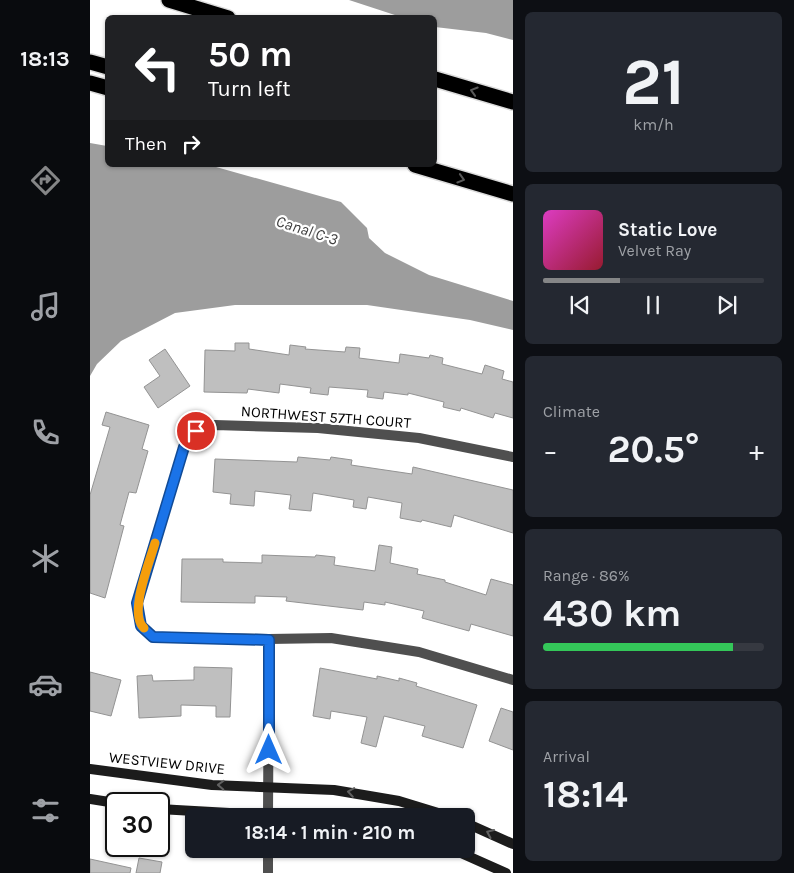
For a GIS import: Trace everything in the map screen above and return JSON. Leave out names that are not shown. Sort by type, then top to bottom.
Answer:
[{"type":"highway","points":[[169,0],[218,15]]},
{"type":"highway","points":[[90,62],[105,66]]},
{"type":"highway","points":[[437,80],[513,102]]},
{"type":"highway","points":[[90,83],[105,87]]},
{"type":"highway","points":[[422,167],[513,194]]},
{"type":"street","name":"NORTHWEST 57TH COURT","points":[[269,640],[153,637],[141,626],[137,603],[184,447],[196,431],[215,425],[318,428],[419,438],[513,457]]},
{"type":"street","points":[[269,808],[269,640],[331,638],[420,652],[513,680]]},
{"type":"street","name":"WESTVIEW DRIVE","points":[[90,769],[203,784],[334,790],[399,801],[422,808]]},
{"type":"street","points":[[90,799],[105,801]]},
{"type":"street","points":[[170,810],[185,811]]},
{"type":"street","points":[[475,827],[513,844]]},
{"type":"street","points":[[268,858],[268,873]]},
{"type":"street","points":[[472,858],[506,873]]},
{"type":"water","points":[[349,0],[513,0],[513,40],[486,33],[437,27],[437,15],[395,15]]},
{"type":"water","name":"Canal C-3","points":[[90,143],[105,146],[105,167],[216,167],[341,202],[367,228],[369,238],[385,253],[429,275],[513,301],[513,330],[470,320],[367,305],[235,305],[175,313],[121,341],[97,364],[90,376]]},
{"type":"building","points":[[235,343],[249,343],[249,349],[289,355],[290,345],[306,347],[305,349],[345,352],[346,347],[360,348],[359,358],[399,363],[400,354],[429,358],[430,355],[443,358],[442,364],[482,374],[485,365],[504,371],[502,379],[513,382],[513,418],[495,413],[493,418],[461,408],[460,411],[443,407],[444,402],[408,393],[408,395],[384,392],[383,399],[367,397],[368,390],[329,387],[328,395],[310,393],[311,388],[280,384],[279,393],[248,389],[247,393],[204,392],[205,350],[235,351]]},
{"type":"building","points":[[165,349],[190,386],[158,408],[144,387],[160,376],[149,360]]},
{"type":"building","points":[[106,412],[149,425],[142,449],[148,451],[136,493],[129,492],[120,525],[124,526],[105,598],[90,593],[90,495],[110,427],[102,425]]},
{"type":"building","points":[[298,457],[330,460],[331,457],[352,460],[351,465],[412,474],[413,467],[513,490],[513,533],[454,515],[451,527],[422,520],[421,522],[400,518],[402,503],[368,497],[366,509],[353,507],[354,500],[313,493],[311,511],[289,509],[291,495],[255,491],[254,506],[230,504],[231,494],[213,492],[215,459],[297,462]]},
{"type":"building","points":[[379,545],[392,547],[390,563],[418,569],[417,574],[445,580],[445,582],[486,595],[491,579],[513,585],[513,636],[471,624],[469,631],[422,618],[424,611],[385,602],[385,605],[364,602],[363,610],[286,601],[287,597],[255,596],[255,603],[181,602],[182,559],[223,559],[223,562],[262,563],[262,555],[315,557],[316,555],[335,557],[334,565],[375,571]]},
{"type":"building","points":[[194,667],[232,668],[230,717],[216,717],[216,706],[181,705],[181,716],[139,718],[137,676],[152,675],[153,681],[194,680]]},
{"type":"building","points":[[320,668],[377,679],[377,676],[399,681],[399,678],[417,683],[416,686],[477,705],[463,748],[422,736],[425,726],[384,716],[376,747],[361,743],[367,717],[331,711],[330,719],[313,716]]},
{"type":"building","points":[[90,672],[121,680],[111,716],[90,711]]},
{"type":"building","points":[[501,708],[513,712],[513,750],[489,741]]},
{"type":"building","points":[[139,858],[162,862],[160,873],[136,873]]},
{"type":"building","points":[[90,859],[131,868],[130,873],[90,873]]},
{"type":"slow traffic","points":[[144,628],[141,626],[137,603],[155,543]]},
{"type":"route","points":[[196,431],[184,447],[137,603],[141,626],[153,637],[269,640],[269,750]]}]
